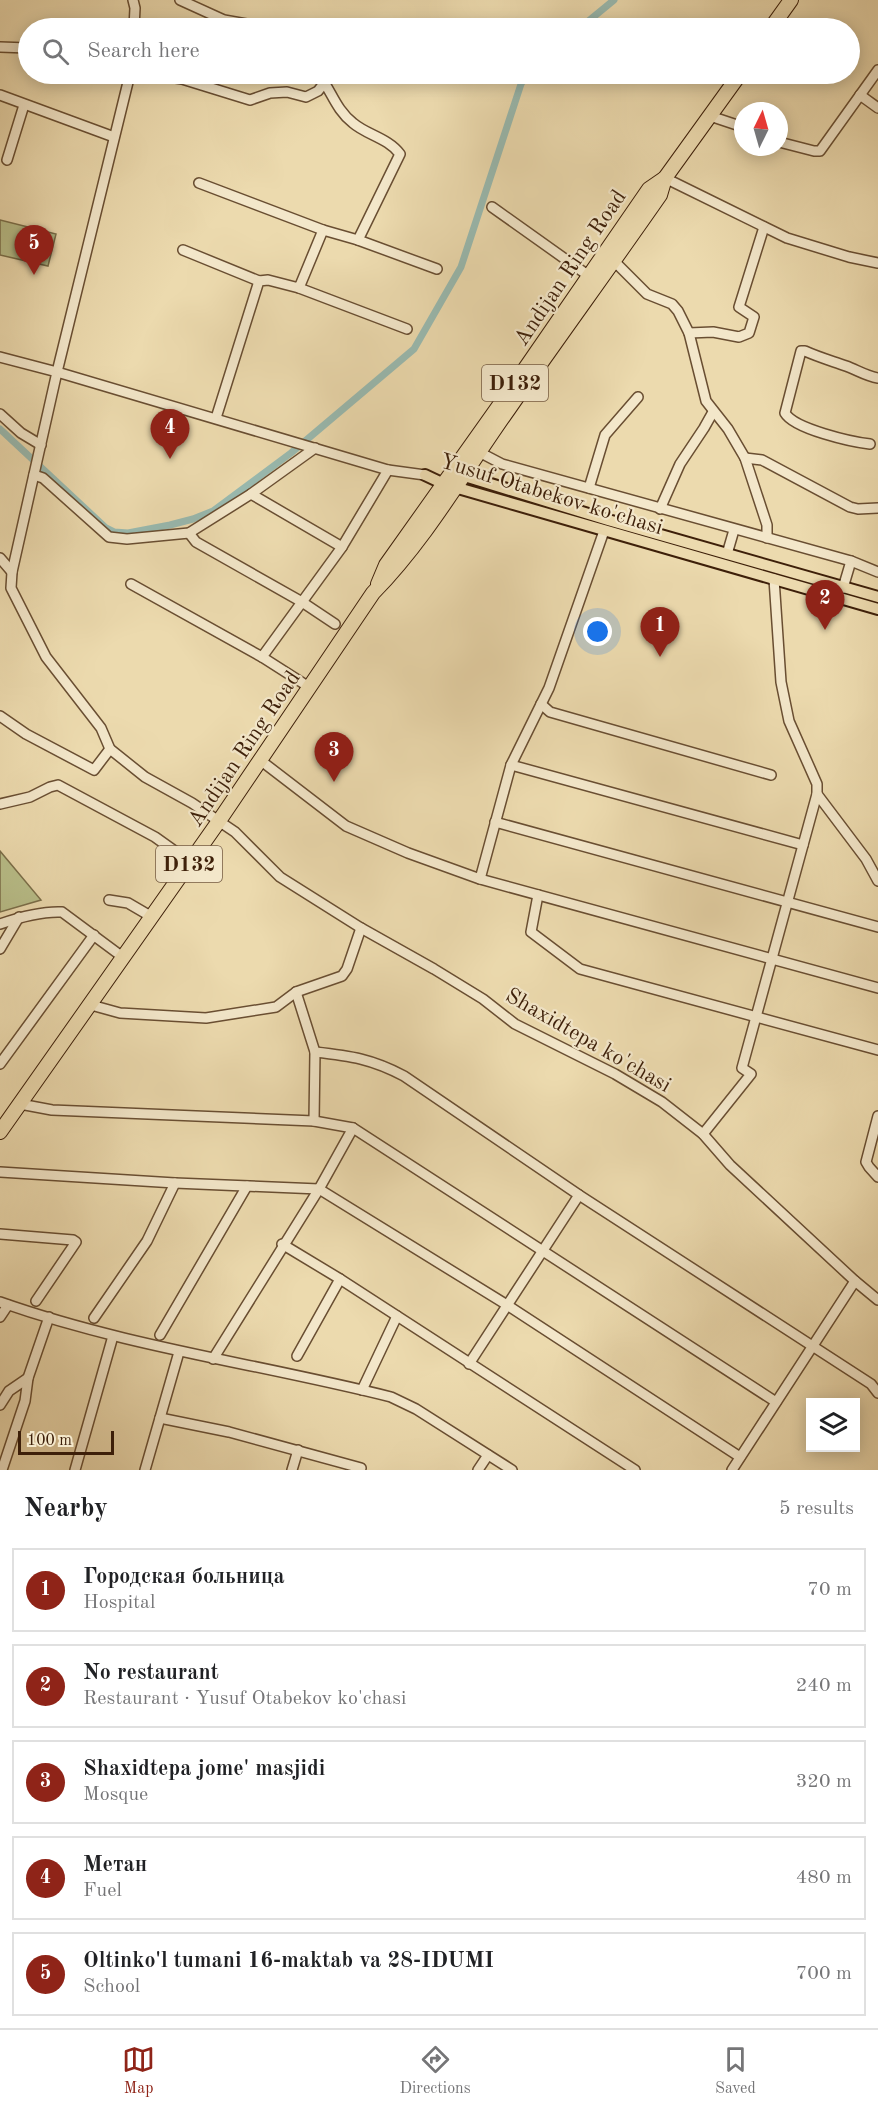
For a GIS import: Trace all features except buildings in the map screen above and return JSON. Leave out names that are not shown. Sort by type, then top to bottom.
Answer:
[{"type":"highway","points":[[778,18],[791,0]]},
{"type":"highway","name":"Andijan Ring Road","points":[[0,1132],[219,821],[373,593],[397,568],[649,189],[664,178],[733,84]]},
{"type":"highway","name":"Andijan Ring Road","points":[[454,480],[479,452],[660,195],[664,178]]},
{"type":"main road","name":"Yusuf Otabekov ko'chasi","points":[[425,475],[454,480],[608,520],[878,597]]},
{"type":"main road","name":"Yusuf Otabekov ko'chasi","points":[[454,480],[603,531],[878,609]]},
{"type":"street","points":[[133,0],[134,18]]},
{"type":"street","points":[[180,0],[220,18]]},
{"type":"street","points":[[0,47],[18,48]]},
{"type":"street","points":[[788,144],[820,151],[878,70]]},
{"type":"street","points":[[0,716],[26,734],[94,770],[110,749],[101,728],[46,657],[11,588],[12,572],[57,372],[127,84]]},
{"type":"street","points":[[198,84],[250,100],[270,93],[287,92],[306,97],[318,91],[320,84]]},
{"type":"street","points":[[325,84],[332,99],[351,122],[386,142],[400,154],[358,240]]},
{"type":"street","points":[[0,95],[114,137]]},
{"type":"street","points":[[860,95],[878,108]]},
{"type":"street","points":[[7,160],[24,105]]},
{"type":"street","points":[[710,116],[734,124]]},
{"type":"street","points":[[664,178],[787,238],[849,257],[878,263]]},
{"type":"street","points":[[199,183],[323,230],[358,240],[436,269]]},
{"type":"street","points":[[492,207],[589,276]]},
{"type":"street","points":[[689,333],[713,332],[739,337],[749,333],[754,317],[738,308],[764,227]]},
{"type":"street","points":[[299,288],[323,230]]},
{"type":"street","points":[[183,250],[259,281],[268,280],[299,288],[407,329]]},
{"type":"street","points":[[614,261],[647,294],[675,306],[689,333],[706,401],[728,429],[745,458],[766,525],[766,538]]},
{"type":"street","points":[[216,418],[259,281]]},
{"type":"street","points":[[870,444],[827,435],[789,419],[784,413],[801,351],[878,378]]},
{"type":"street","points":[[0,357],[295,441],[388,470],[425,475]]},
{"type":"street","points":[[590,488],[605,435],[638,397]]},
{"type":"street","points":[[660,509],[680,464],[713,412]]},
{"type":"street","points":[[0,414],[21,434],[40,447]]},
{"type":"street","points":[[34,473],[43,478],[109,537],[127,539],[189,533],[251,494],[313,447]]},
{"type":"street","points":[[479,452],[502,464],[851,561],[878,572]]},
{"type":"street","points":[[745,458],[762,460],[850,507],[878,508]]},
{"type":"street","points":[[262,657],[342,547],[388,470]]},
{"type":"street","points":[[251,494],[342,547]]},
{"type":"street","points":[[727,554],[734,530]]},
{"type":"street","points":[[480,879],[511,765],[549,688],[603,531]]},
{"type":"street","points":[[189,533],[196,542],[336,624]]},
{"type":"street","points":[[0,558],[12,572]]},
{"type":"street","points":[[843,588],[851,561]]},
{"type":"street","points":[[703,1134],[751,1074],[742,1068],[817,794],[817,784],[789,721],[781,682],[774,579]]},
{"type":"street","points":[[131,584],[262,657],[309,687]]},
{"type":"street","points":[[541,704],[550,712],[771,775]]},
{"type":"street","name":"Shaxidtepa ko'chasi","points":[[110,749],[145,777],[235,832],[280,877],[361,928],[483,999],[515,1024],[615,1074],[662,1102],[703,1134],[730,1165],[878,1300]]},
{"type":"street","points":[[260,760],[345,826],[408,853],[480,879],[878,988]]},
{"type":"street","points":[[511,765],[803,845]]},
{"type":"street","points":[[0,804],[30,797],[58,785],[155,837],[190,862]]},
{"type":"street","points":[[817,794],[854,843],[878,881]]},
{"type":"street","points":[[495,822],[878,927]]},
{"type":"street","points":[[538,895],[531,932],[580,969],[878,1050]]},
{"type":"street","points":[[109,900],[128,903],[152,917]]},
{"type":"street","points":[[0,924],[19,917],[62,912],[124,958]]},
{"type":"street","points":[[0,949],[19,917]]},
{"type":"street","points":[[90,1005],[120,1013],[206,1018],[276,1007],[296,992],[342,976],[347,969],[361,928]]},
{"type":"street","points":[[0,1065],[94,935]]},
{"type":"street","points":[[296,992],[315,1052],[314,1121]]},
{"type":"street","points":[[315,1052],[372,1061],[404,1076],[579,1195],[814,1345],[871,1384],[878,1393]]},
{"type":"street","points":[[20,1104],[52,1110],[314,1121],[353,1128],[776,1402]]},
{"type":"street","points":[[878,1116],[866,1162],[878,1177]]},
{"type":"street","points":[[213,1359],[319,1189],[353,1128]]},
{"type":"street","points":[[0,1172],[319,1189],[507,1305],[740,1457]]},
{"type":"street","points":[[94,1318],[147,1241],[175,1183]]},
{"type":"street","points":[[160,1335],[247,1186]]},
{"type":"street","points":[[469,1364],[579,1195]]},
{"type":"street","points":[[0,1234],[76,1242],[36,1301]]},
{"type":"street","points":[[282,1245],[340,1279],[635,1470]]},
{"type":"street","points":[[297,1356],[340,1279]]},
{"type":"street","points":[[732,1470],[855,1281]]},
{"type":"street","points":[[0,1317],[4,1303],[113,1336],[391,1397],[416,1409],[512,1470]]},
{"type":"street","points":[[362,1390],[397,1316]]},
{"type":"street","points":[[2,1470],[25,1401],[28,1378],[49,1317]]},
{"type":"street","points":[[75,1470],[113,1336]]},
{"type":"street","points":[[145,1470],[179,1352]]},
{"type":"street","points":[[0,1405],[9,1391],[28,1378]]},
{"type":"street","points":[[160,1418],[229,1432],[362,1469]]},
{"type":"street","points":[[292,1470],[298,1450]]},
{"type":"street","points":[[478,1470],[488,1455]]},
{"type":"green space","points":[[0,220],[56,234],[48,266],[0,255]]},
{"type":"green space","points":[[0,851],[41,900],[0,912]]},
{"type":"waterway","points":[[592,18],[614,0]]},
{"type":"waterway","points":[[0,429],[106,528],[114,532],[128,533],[170,525],[213,511],[291,453],[414,349],[461,267],[521,84]]},
{"type":"place","name":"Oltinko'l tumani 16-maktab va 28-IDUMI","points":[[34,275]]},
{"type":"place","name":"Метан","points":[[170,459]]},
{"type":"place","name":"No restaurant","points":[[825,630]]},
{"type":"place","name":"Городская больница","points":[[660,657]]},
{"type":"place","name":"Shaxidtepa jome' masjidi","points":[[334,782]]}]
